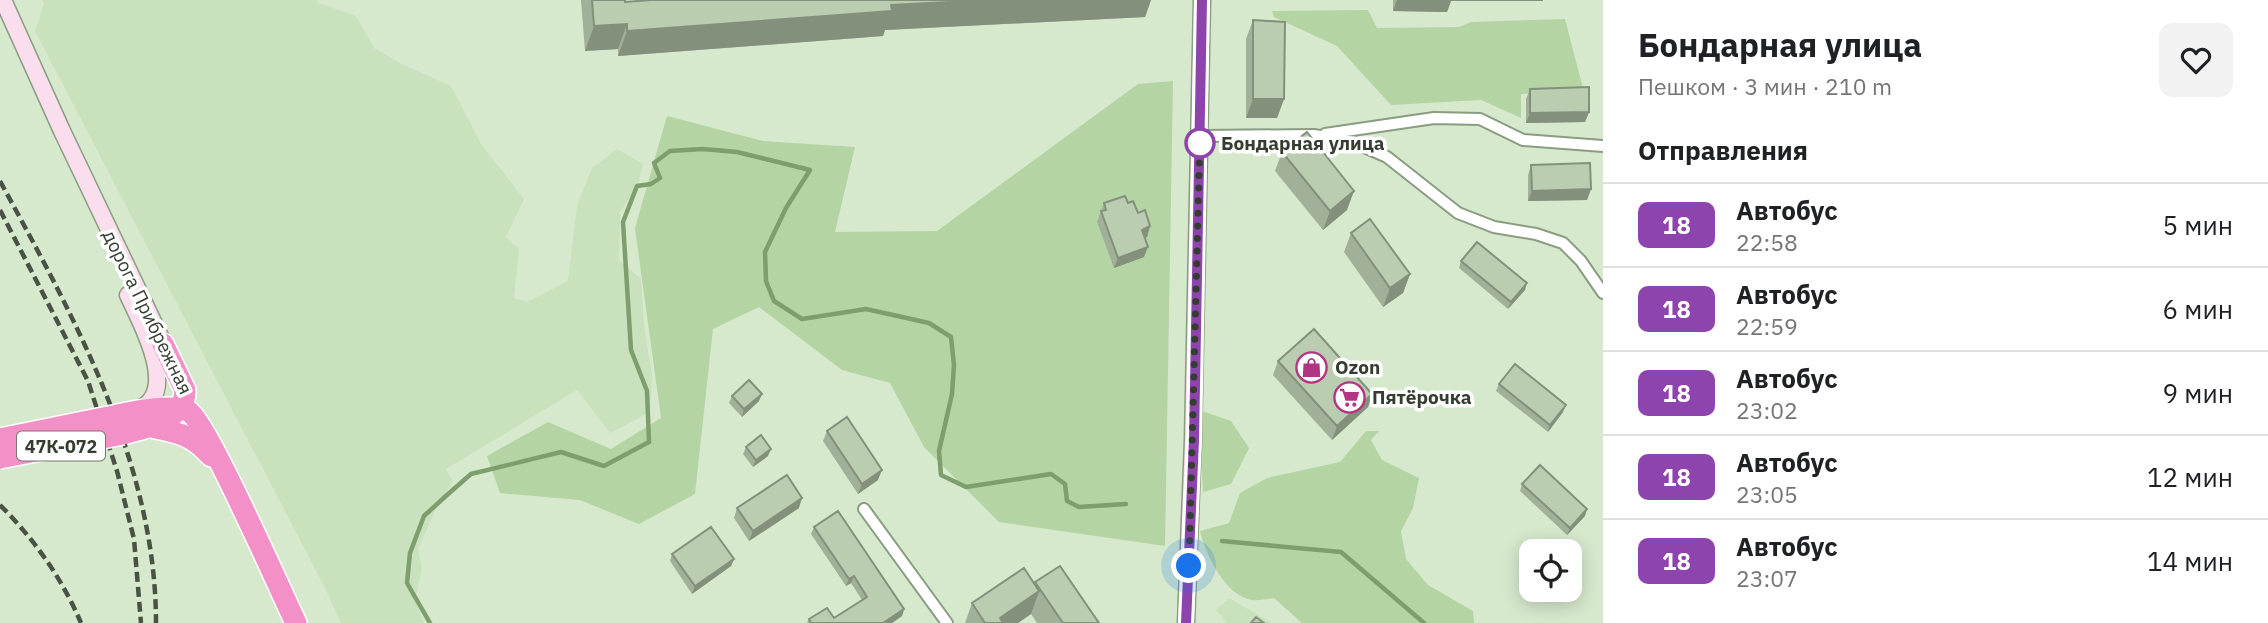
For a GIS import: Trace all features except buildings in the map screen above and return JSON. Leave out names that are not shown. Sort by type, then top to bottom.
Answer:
[{"type":"highway","points":[[151,427],[179,409],[185,399],[185,390],[163,344]]},
{"type":"highway","points":[[124,420],[179,409],[188,411],[215,450]]},
{"type":"highway","name":"47К-072","points":[[0,458],[124,420]]},
{"type":"highway","name":"47К-072","points":[[0,439],[124,420],[151,427]]},
{"type":"highway","points":[[151,427],[175,431],[193,439],[223,471]]},
{"type":"highway","name":"дорога Прибрежная","points":[[215,450],[296,623]]},
{"type":"main road","name":"дорога Прибрежная","points":[[3,0],[215,450]]},
{"type":"main road","points":[[1186,623],[1194,440],[1202,0]]},
{"type":"main road","points":[[11,19],[59,148],[153,348],[156,369],[154,396],[143,408],[124,420]]},
{"type":"street","points":[[1200,136],[1314,135],[1434,118],[1480,119],[1523,140],[1603,146]]},
{"type":"street","points":[[1314,135],[1353,142],[1387,157],[1458,213],[1494,227],[1536,234],[1563,243],[1581,261],[1603,293]]},
{"type":"street","points":[[864,509],[947,623]]},
{"type":"shaded area","points":[[42,0],[316,0],[356,16],[374,48],[451,86],[481,144],[524,199],[506,237],[519,249],[514,298],[527,302],[568,281],[577,205],[592,168],[617,149],[643,164],[637,188],[620,212],[619,260],[641,279],[644,325],[652,376],[650,412],[610,433],[577,390],[446,469],[453,481],[435,511],[418,549],[422,568],[415,600],[424,623],[341,623],[35,31],[44,4]]},
{"type":"shaded area","points":[[1368,10],[1377,28],[1459,27],[1471,22],[1565,19],[1584,92],[1521,94],[1521,118],[1481,100],[1391,105],[1337,46],[1274,17],[1272,11]]},
{"type":"shaded area","points":[[1173,81],[1165,546],[999,522],[924,447],[890,383],[842,370],[759,307],[713,329],[695,494],[639,524],[580,500],[500,493],[487,456],[548,422],[611,449],[661,418],[635,228],[667,116],[763,141],[855,147],[835,232],[937,231],[1138,84]]},
{"type":"shaded area","points":[[1196,409],[1231,421],[1249,448],[1231,484],[1203,492],[1200,432]]},
{"type":"shaded area","points":[[1366,431],[1379,431],[1371,440],[1382,460],[1419,478],[1413,508],[1401,531],[1406,559],[1428,585],[1473,611],[1474,623],[1302,623],[1274,598],[1255,600],[1242,597],[1233,591],[1218,572],[1206,550],[1200,531],[1229,523],[1240,493],[1267,478],[1340,462]]},
{"type":"shaded area","points":[[1229,598],[1272,623],[1227,623],[1216,610]]},
{"type":"waterway","points":[[430,623],[407,583],[410,553],[424,516],[471,474],[561,452],[604,466],[649,442],[647,391],[631,350],[623,222],[637,186],[651,184],[660,178],[654,163],[670,151],[703,149],[737,152],[810,170],[786,208],[765,252],[766,281],[774,301],[802,319],[866,309],[929,323],[951,337],[954,365],[952,394],[939,451],[941,475],[966,487],[1051,474],[1065,484],[1067,501],[1079,507],[1126,504]]},
{"type":"waterway","points":[[1222,541],[1341,552],[1424,623]]},
{"type":"railway","points":[[0,181],[82,339],[106,393],[126,449],[142,506],[152,564],[156,623]]},
{"type":"railway","points":[[0,210],[88,381],[117,471],[134,539],[141,623]]},
{"type":"railway","points":[[0,505],[46,560],[81,623]]},
{"type":"bus line","name":"18","points":[[1186,623],[1194,440],[1202,0]]},
{"type":"place","name":"Бондарная улица","points":[[1200,143]]},
{"type":"place","name":"Ozon","points":[[1312,367]]},
{"type":"place","name":"Пятёрочка","points":[[1349,397]]},
{"type":"route","points":[[1189,566],[1200,136],[1200,143]]}]
